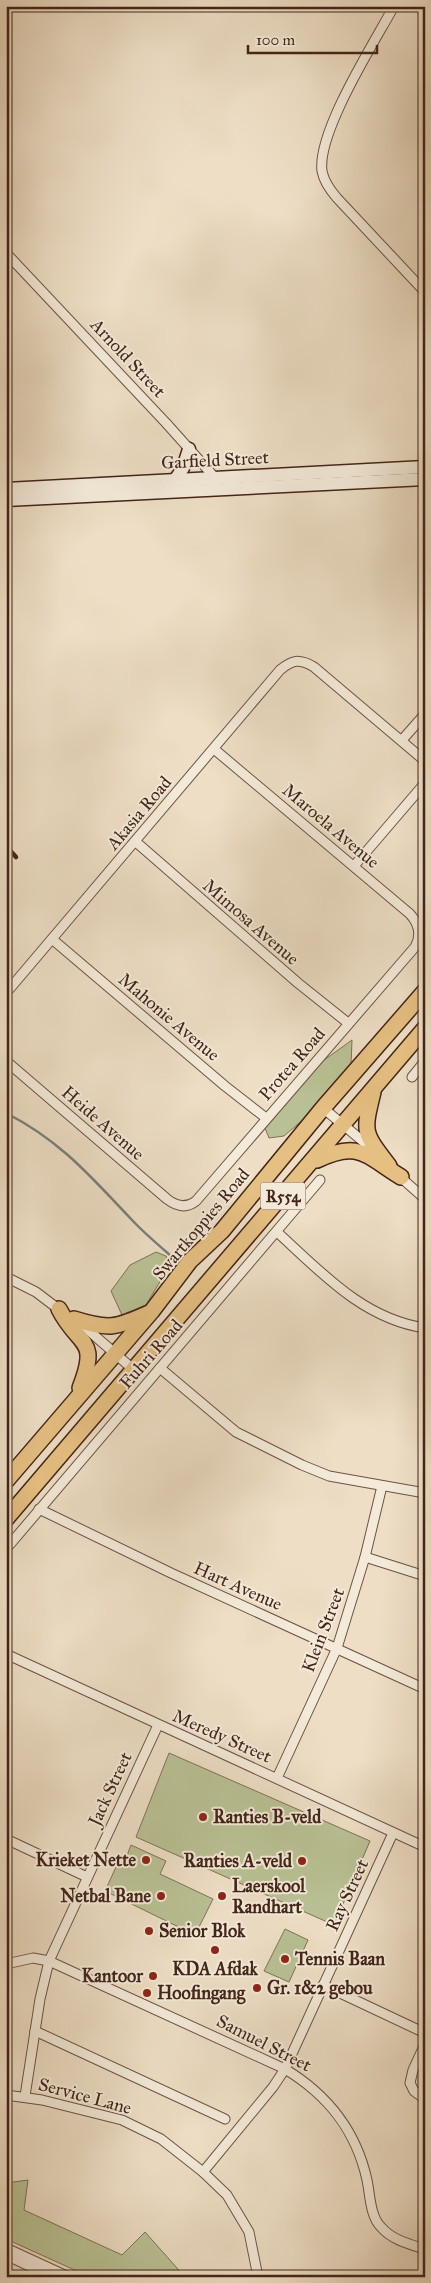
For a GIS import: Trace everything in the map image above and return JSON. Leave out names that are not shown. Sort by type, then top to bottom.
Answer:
[{"type":"main road","name":"Swartkoppies Road","points":[[6,1481],[77,1396],[152,1311],[190,1261],[222,1230],[323,1108],[425,991]]},
{"type":"main road","name":"R554","points":[[6,1518],[425,1028]]},
{"type":"main road","points":[[374,1088],[367,1118],[368,1137],[390,1166]]},
{"type":"main road","points":[[311,1163],[334,1152],[353,1149],[401,1177]]},
{"type":"main road","points":[[59,1309],[68,1324],[87,1347],[89,1355],[88,1367],[77,1396]]},
{"type":"main road","points":[[74,1319],[101,1327],[111,1327],[152,1311]]},
{"type":"street","points":[[394,6],[335,118],[322,162],[322,172],[328,187],[337,198],[425,292]]},
{"type":"street","name":"Arnold Street","points":[[6,253],[216,477],[220,490]]},
{"type":"street","points":[[175,480],[183,468],[189,448]]},
{"type":"street","name":"Garfield Street","points":[[6,489],[48,492],[220,490],[390,475],[425,467]]},
{"type":"street","name":"Garfield Street","points":[[6,500],[48,492],[216,477],[390,475],[425,479]]},
{"type":"street","name":"Akasia Road","points":[[6,993],[280,670],[290,662],[299,660],[314,667],[402,740]]},
{"type":"street","points":[[425,714],[402,740],[425,761]]},
{"type":"street","name":"Maroela Avenue","points":[[214,749],[410,914],[416,920],[419,933]]},
{"type":"street","points":[[354,866],[425,783]]},
{"type":"street","name":"Mimosa Avenue","points":[[136,842],[252,944],[348,1023]]},
{"type":"street","name":"Protea Road","points":[[180,1206],[196,1202],[266,1118],[415,947],[419,933]]},
{"type":"street","name":"Mahonie Avenue","points":[[52,939],[266,1118]]},
{"type":"street","name":"Heide Avenue","points":[[6,1061],[167,1199],[180,1206]]},
{"type":"street","points":[[412,1077],[425,1061]]},
{"type":"street","points":[[323,1108],[425,1199]]},
{"type":"street","name":"Fuhri Road","points":[[6,1549],[320,1180]]},
{"type":"street","points":[[277,1232],[354,1300],[392,1319],[425,1328]]},
{"type":"street","points":[[6,1277],[36,1292],[74,1319],[134,1370]]},
{"type":"street","points":[[160,1368],[221,1421],[256,1443],[317,1472],[425,1493]]},
{"type":"street","name":"Klein Street","points":[[277,1778],[337,1648],[365,1557],[382,1486]]},
{"type":"street","name":"Hart Avenue","points":[[39,1509],[171,1573],[425,1689]]},
{"type":"street","points":[[365,1557],[425,1576]]},
{"type":"street","name":"Meredy Street","points":[[6,1654],[425,1847]]},
{"type":"street","name":"Jack Street","points":[[25,2096],[35,2030],[49,1961],[158,1725]]},
{"type":"street","name":"Ray Street","points":[[203,2172],[273,2087],[285,2069],[393,1833]]},
{"type":"street","points":[[6,1839],[87,1877]]},
{"type":"street","name":"Samuel Street","points":[[6,1964],[34,1958],[49,1961],[285,2069],[306,2081],[335,2109],[348,2127],[365,2173],[375,2219],[379,2226],[394,2238],[425,2249]]},
{"type":"street","points":[[323,1985],[425,2033]]},
{"type":"street","points":[[35,2030],[225,2119]]},
{"type":"street","points":[[425,2044],[413,2070],[410,2083],[414,2091],[425,2099]]},
{"type":"street","name":"Service Lane","points":[[6,2095],[25,2096],[79,2108],[128,2123],[161,2139],[203,2172],[227,2195],[250,2232],[257,2276]]},
{"type":"street","points":[[6,2248],[69,2277]]},
{"type":"street","points":[[6,2255],[52,2277]]},
{"type":"green space","points":[[352,1040],[351,1065],[312,1112],[284,1136],[269,1138],[263,1123],[313,1068]]},
{"type":"green space","points":[[156,1252],[166,1256],[170,1265],[146,1305],[122,1315],[111,1291],[130,1265]]},
{"type":"green space","points":[[169,1753],[370,1841],[334,1925],[136,1837]]},
{"type":"green space","name":"Netbal Bane","points":[[131,1845],[166,1861],[160,1874],[213,1899],[195,1935],[105,1891],[121,1856],[126,1858]]},
{"type":"green space","name":"Tennis Baan","points":[[285,1929],[308,1940],[289,1982],[264,1971]]},
{"type":"green space","points":[[28,2180],[24,2210],[122,2255],[145,2232],[185,2277],[90,2277],[6,2239],[6,2183]]},
{"type":"waterway","points":[[6,1113],[43,1135],[59,1148],[89,1175],[143,1231],[178,1262]]},
{"type":"railway","points":[[6,846],[16,857]]},
{"type":"railway","points":[[6,861],[9,864]]},
{"type":"place","name":"Ranties B-veld","points":[[203,1817]]},
{"type":"place","name":"Krieket Nette","points":[[146,1860]]},
{"type":"place","name":"Ranties A-veld","points":[[302,1861]]},
{"type":"place","name":"Netbal Bane","points":[[161,1896]]},
{"type":"place","name":"Laerskool Randhart","points":[[222,1896]]},
{"type":"place","name":"Senior Blok","points":[[149,1931]]},
{"type":"place","name":"KDA Afdak","points":[[215,1950]]},
{"type":"place","name":"Tennis Baan","points":[[285,1959]]},
{"type":"place","name":"Kantoor","points":[[153,1976]]},
{"type":"place","name":"Gr. 1&2 gebou","points":[[257,1988]]},
{"type":"place","name":"Hoofingang","points":[[147,1993]]}]
